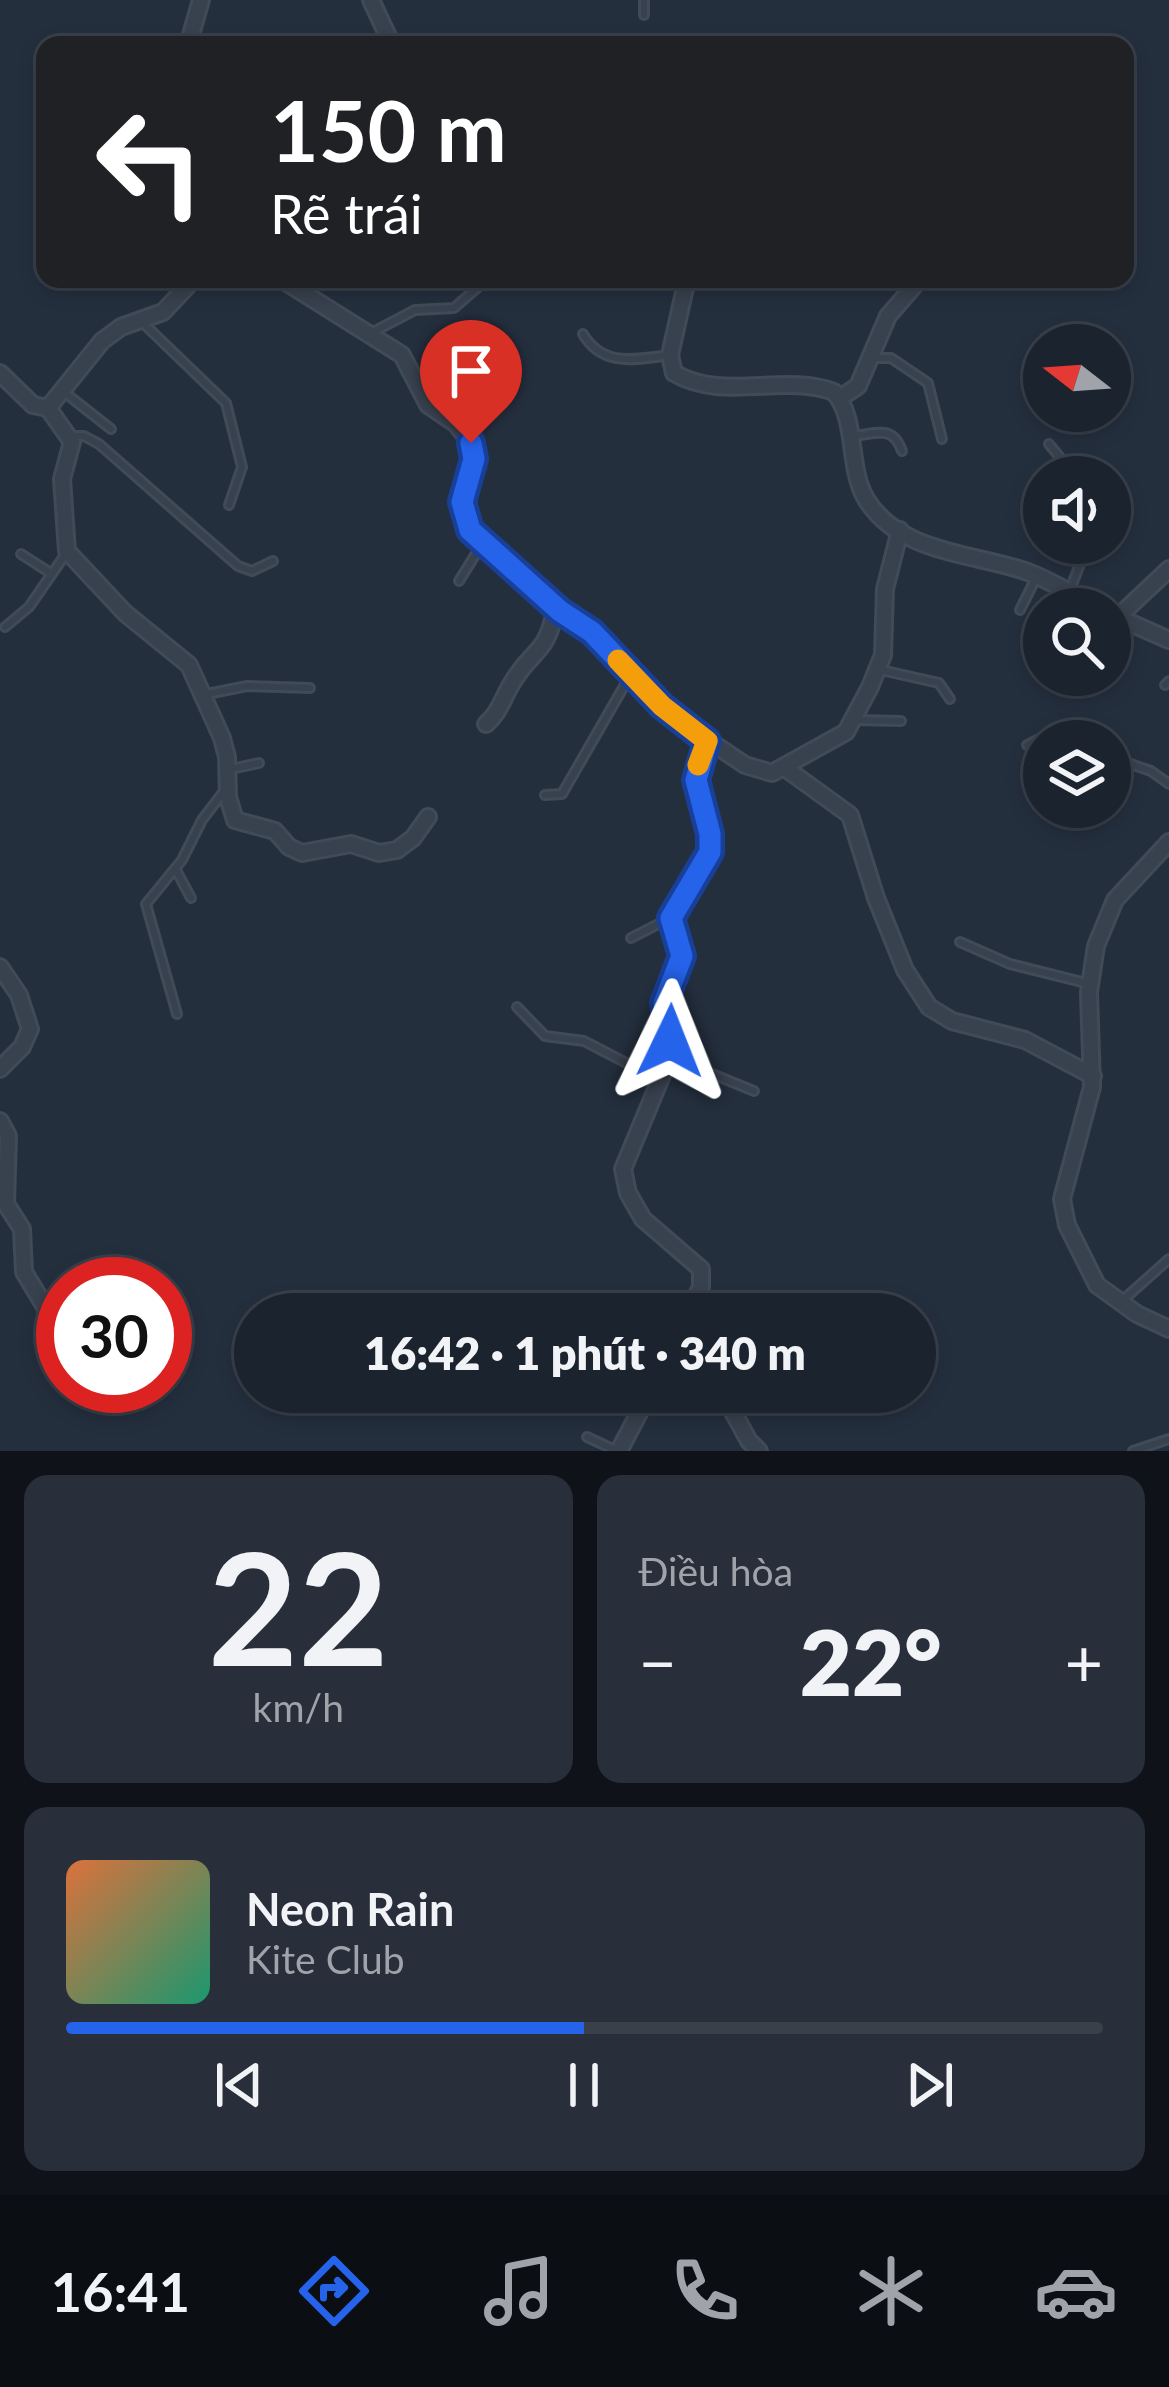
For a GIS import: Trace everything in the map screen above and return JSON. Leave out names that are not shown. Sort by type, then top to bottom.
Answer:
[{"type":"street","points":[[191,36],[201,0]]},
{"type":"street","points":[[371,0],[388,36]]},
{"type":"street","points":[[48,409],[102,341],[121,327],[164,311],[186,288]]},
{"type":"street","points":[[296,288],[402,355],[428,405],[456,424],[471,443],[474,459],[462,502],[470,530],[482,544],[592,632],[662,706],[707,741],[764,772],[784,768],[840,737],[853,720],[878,669],[885,639],[885,589],[899,530]]},
{"type":"street","points":[[685,288],[670,355],[674,373],[699,383],[823,388],[840,398],[856,476],[868,503],[899,530],[926,546],[1037,576],[1060,588]]},
{"type":"street","points":[[840,398],[858,386],[888,316],[912,288]]},
{"type":"street","points":[[0,373],[33,405],[48,409],[70,436],[62,479],[67,551],[125,613],[185,660],[221,738],[235,820],[275,830],[289,847],[302,853],[351,844],[379,853],[413,838],[428,818]]},
{"type":"street","points":[[1131,601],[1169,569]]},
{"type":"street","points":[[486,724],[498,713],[515,678],[547,644],[556,607]]},
{"type":"street","points":[[1131,623],[1169,640]]},
{"type":"street","points":[[698,1293],[701,1269],[643,1219],[625,1180],[628,1152],[670,1056],[664,1003],[682,956],[671,918],[710,852],[696,780],[707,741]]},
{"type":"street","points":[[784,768],[850,815],[898,952],[915,990],[929,1007],[952,1021],[1024,1040],[1094,1076]]},
{"type":"street","points":[[1169,842],[1114,900],[1096,946],[1090,984],[1094,1076],[1064,1186],[1064,1212],[1096,1286],[1169,1329]]},
{"type":"street","points":[[0,967],[19,994],[30,1028],[22,1047],[0,1069]]},
{"type":"street","points":[[0,1121],[8,1136],[3,1195],[22,1229],[24,1272],[36,1293]]},
{"type":"street","points":[[618,1451],[639,1413]]},
{"type":"street","points":[[733,1413],[759,1451]]},
{"type":"lane","points":[[644,0],[644,15]]},
{"type":"lane","points":[[370,334],[415,310],[454,308],[477,288]]},
{"type":"lane","points":[[141,320],[226,403],[242,467],[229,505]]},
{"type":"lane","points":[[583,334],[594,351],[611,358],[670,355]]},
{"type":"lane","points":[[870,359],[891,358],[928,383],[942,439]]},
{"type":"lane","points":[[64,392],[111,430]]},
{"type":"lane","points":[[849,437],[891,433],[902,451]]},
{"type":"lane","points":[[70,436],[98,444],[238,566],[252,571],[273,561]]},
{"type":"lane","points":[[1049,444],[1059,456]]},
{"type":"lane","points":[[459,580],[482,544]]},
{"type":"lane","points":[[5,627],[23,614],[67,551]]},
{"type":"lane","points":[[21,554],[52,574]]},
{"type":"lane","points":[[1020,610],[1037,576]]},
{"type":"lane","points":[[878,669],[939,683],[950,699]]},
{"type":"lane","points":[[544,795],[562,794],[631,674]]},
{"type":"lane","points":[[203,695],[247,686],[310,688]]},
{"type":"lane","points":[[853,720],[901,721]]},
{"type":"lane","points":[[227,770],[259,764]]},
{"type":"lane","points":[[1131,764],[1169,784]]},
{"type":"lane","points":[[177,1014],[146,909],[148,899],[175,868],[207,812],[228,788]]},
{"type":"lane","points":[[175,868],[191,898]]},
{"type":"lane","points":[[631,938],[671,918]]},
{"type":"lane","points":[[960,942],[1023,968],[1090,984]]},
{"type":"lane","points":[[517,1007],[545,1036],[584,1041],[659,1080]]},
{"type":"lane","points":[[670,1056],[754,1091]]},
{"type":"lane","points":[[1120,1303],[1169,1259]]},
{"type":"lane","points":[[587,1437],[618,1451]]},
{"type":"lane","points":[[1132,1451],[1169,1439]]},
{"type":"slow traffic","points":[[618,660],[662,706],[707,741],[698,765]]},
{"type":"route","points":[[471,443],[474,459],[462,502],[470,530],[560,611],[592,632],[662,706],[707,741],[696,780],[711,842],[707,859],[671,918],[682,956],[664,1003],[670,1041]]}]
